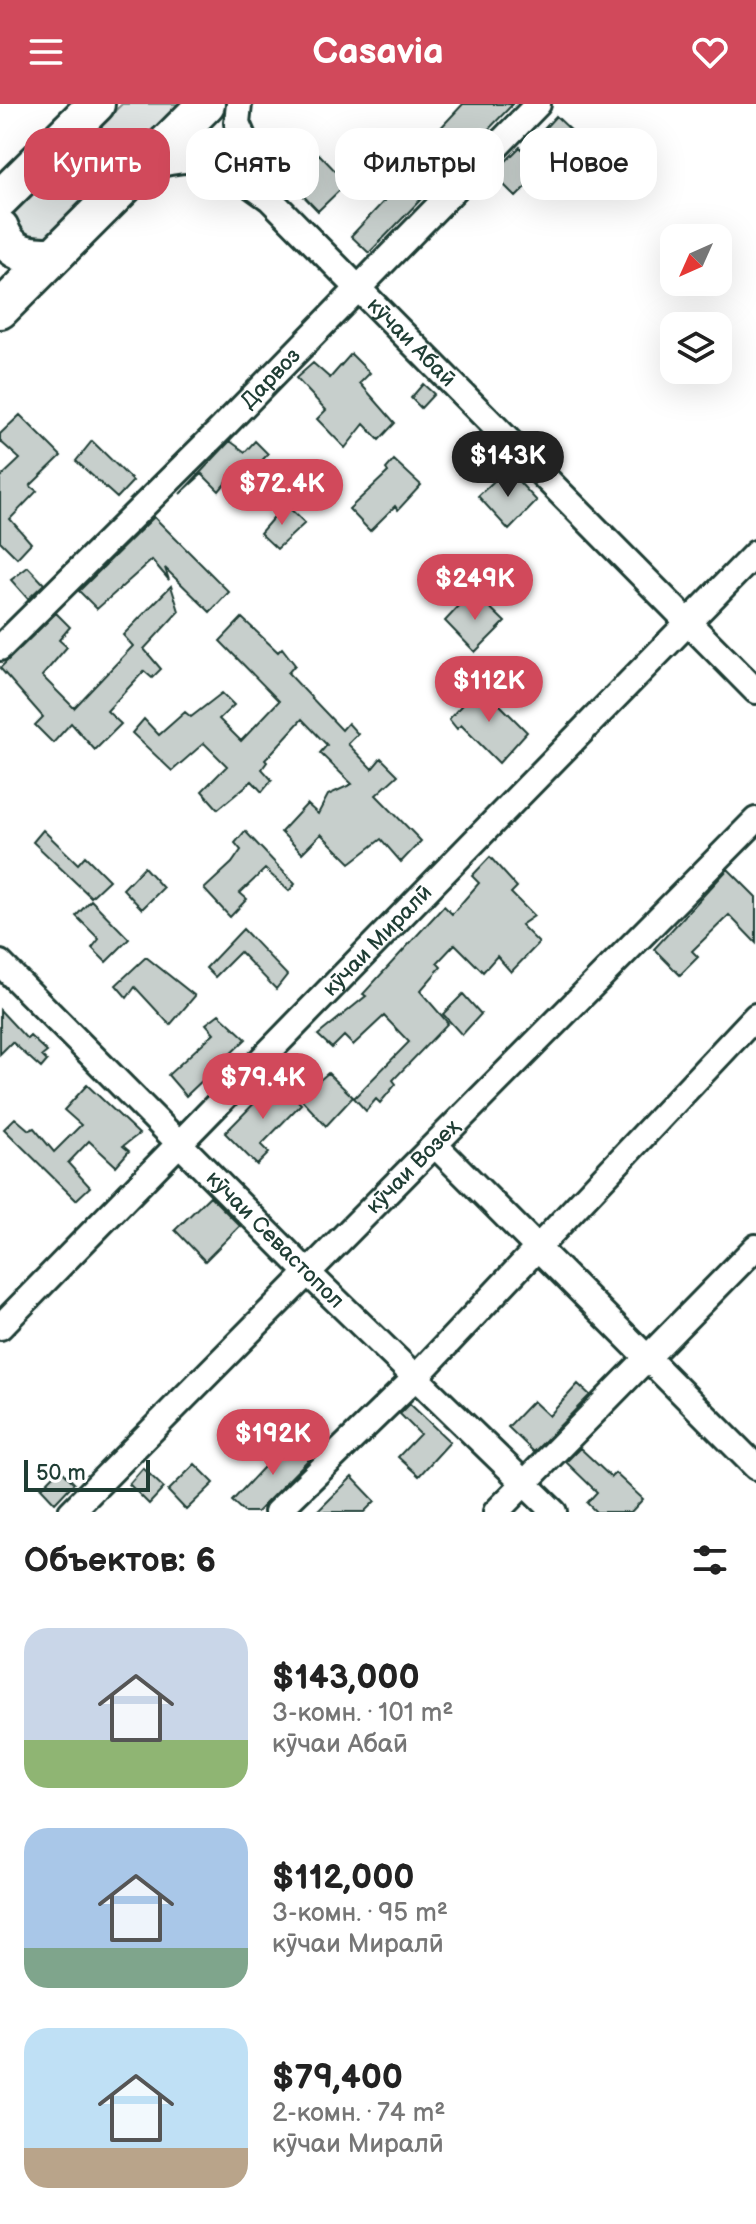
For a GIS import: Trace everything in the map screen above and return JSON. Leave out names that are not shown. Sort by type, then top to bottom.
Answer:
[{"type":"highway","points":[[0,199],[96,104]]},
{"type":"highway","points":[[170,140],[206,104]]},
{"type":"highway","points":[[0,310],[110,200]]},
{"type":"highway","points":[[0,228],[5,242],[15,251],[28,256],[54,256]]},
{"type":"street","name":"кӯчаи Абаӣ","points":[[239,104],[239,128]]},
{"type":"street","name":"Дарвоз","points":[[0,648],[538,104]]},
{"type":"street","name":"кӯчаи Абаӣ","points":[[271,200],[756,691]]},
{"type":"street","name":"кӯчаи Миралӣ","points":[[0,1327],[179,1140],[756,553]]},
{"type":"street","name":"кӯчаи Возеҳ","points":[[71,1512],[756,820]]},
{"type":"street","name":"кӯчаи Севастопол","points":[[0,963],[308,1273],[554,1512]]},
{"type":"street","points":[[277,1512],[415,1378],[756,1016]]},
{"type":"street","points":[[435,1145],[756,1467]]},
{"type":"street","points":[[496,1512],[756,1247]]},
{"type":"shaded area","points":[[122,104],[186,104],[162,128],[98,128]]},
{"type":"shaded area","points":[[25,200],[90,200],[46,244],[19,233],[11,214]]},
{"type":"building","points":[[463,104],[513,104],[490,128],[441,128]]},
{"type":"building","points":[[556,116],[569,128],[545,128]]},
{"type":"building","points":[[520,147],[520,193],[516,197],[504,185],[504,163]]},
{"type":"building","points":[[319,154],[335,171],[335,195],[318,211],[307,200],[319,200]]},
{"type":"building","points":[[385,200],[420,200],[369,253],[351,236]]},
{"type":"building","points":[[351,354],[370,373],[360,383],[395,423],[379,440],[364,424],[345,448],[317,419],[326,410],[296,378],[313,363],[330,378]]},
{"type":"building","points":[[423,384],[434,394],[421,408],[411,398]]},
{"type":"building","points":[[20,415],[61,456],[30,486],[37,491],[10,519],[31,543],[17,558],[0,541],[0,478],[20,459],[0,441],[0,434]]},
{"type":"building","points":[[92,441],[133,481],[117,498],[76,461]]},
{"type":"building","points":[[230,441],[245,452],[255,441],[268,454],[236,488],[228,480],[219,491],[202,474],[180,494]]},
{"type":"building","points":[[394,460],[421,485],[398,510],[395,506],[370,531],[349,509],[388,472],[386,469]]},
{"type":"building","points":[[507,469],[537,501],[509,530],[478,496]]},
{"type":"building","points":[[285,504],[305,523],[277,549],[260,533]]},
{"type":"building","points":[[154,517],[229,592],[210,612],[165,568],[169,580],[152,560],[97,609],[79,591]]},
{"type":"building","points":[[28,567],[44,584],[28,599],[11,580]]},
{"type":"building","points":[[171,586],[179,611],[144,649],[161,669],[152,678],[144,671],[107,711],[121,724],[95,750],[71,723],[53,743],[35,725],[43,717],[0,668],[56,613],[70,627],[59,640],[67,647],[42,676],[74,708],[133,646],[123,635]]},
{"type":"building","points":[[473,591],[505,622],[475,652],[445,621]]},
{"type":"building","points":[[242,618],[278,652],[282,648],[295,665],[288,673],[342,730],[348,723],[358,734],[348,744],[372,769],[381,758],[398,775],[376,795],[421,841],[401,862],[381,839],[350,863],[321,834],[302,853],[281,832],[307,804],[318,814],[328,795],[352,784],[320,753],[327,745],[302,719],[265,760],[267,762],[262,769],[272,780],[262,792],[252,781],[218,809],[202,791],[227,766],[204,743],[172,771],[132,733],[144,719],[159,735],[185,712],[191,717],[222,693],[234,705],[219,719],[241,741],[279,701],[220,641]]},
{"type":"building","points":[[480,685],[527,732],[499,763],[461,725],[457,729],[449,719]]},
{"type":"building","points":[[43,830],[78,864],[85,856],[109,880],[91,897],[33,842]]},
{"type":"building","points":[[245,831],[295,884],[289,891],[265,869],[240,893],[247,899],[230,917],[204,889],[232,863],[241,850],[235,843]]},
{"type":"building","points":[[490,857],[517,887],[511,893],[534,916],[521,925],[539,943],[511,972],[497,956],[483,972],[455,944],[437,963],[441,967],[420,991],[448,1023],[393,1080],[396,1084],[380,1103],[376,1099],[366,1111],[354,1098],[409,1042],[384,1016],[353,1045],[344,1036],[332,1048],[318,1035],[366,996],[363,994],[444,906],[452,914],[479,883],[472,876]]},
{"type":"building","points":[[144,867],[163,888],[142,909],[123,889]]},
{"type":"building","points":[[728,869],[756,897],[756,943],[729,915],[692,951],[698,957],[680,975],[654,949]]},
{"type":"building","points":[[91,900],[129,939],[106,962],[92,948],[99,939],[76,916]]},
{"type":"building","points":[[243,929],[287,975],[276,989],[240,952],[215,977],[206,968]]},
{"type":"building","points":[[146,957],[195,996],[170,1025],[135,987],[127,998],[116,985]]},
{"type":"building","points":[[463,994],[481,1014],[462,1035],[443,1014]]},
{"type":"building","points":[[0,1010],[27,1039],[30,1036],[47,1052],[42,1056],[47,1061],[41,1068],[12,1042],[0,1054]]},
{"type":"building","points":[[219,1014],[246,1039],[186,1096],[168,1075],[214,1033],[206,1024]]},
{"type":"building","points":[[328,1073],[353,1097],[326,1126],[302,1100],[309,1082],[317,1077],[320,1080]]},
{"type":"building","points":[[277,1080],[301,1104],[261,1145],[269,1153],[257,1165],[225,1133]]},
{"type":"building","points":[[87,1085],[139,1134],[123,1146],[129,1151],[116,1166],[89,1141],[68,1163],[90,1187],[76,1200],[4,1129],[15,1118],[29,1130],[34,1128],[54,1152],[81,1125],[64,1110]]},
{"type":"building","points":[[210,1196],[240,1226],[205,1261],[175,1230]]},
{"type":"building","points":[[578,1384],[590,1395],[534,1452],[508,1427],[533,1401],[549,1416]]},
{"type":"building","points":[[410,1404],[450,1442],[419,1476],[398,1457],[420,1434],[400,1414]]},
{"type":"building","points":[[293,1436],[313,1455],[257,1512],[244,1512],[232,1501]]},
{"type":"building","points":[[580,1448],[611,1477],[615,1473],[643,1499],[631,1512],[596,1512],[587,1503],[597,1492],[566,1462]]},
{"type":"building","points":[[195,1464],[214,1483],[186,1510],[168,1491]]},
{"type":"building","points":[[143,1468],[164,1488],[149,1504],[129,1484]]},
{"type":"building","points":[[60,1469],[74,1483],[55,1503],[41,1488]]},
{"type":"building","points":[[352,1477],[375,1501],[364,1512],[317,1512]]}]
